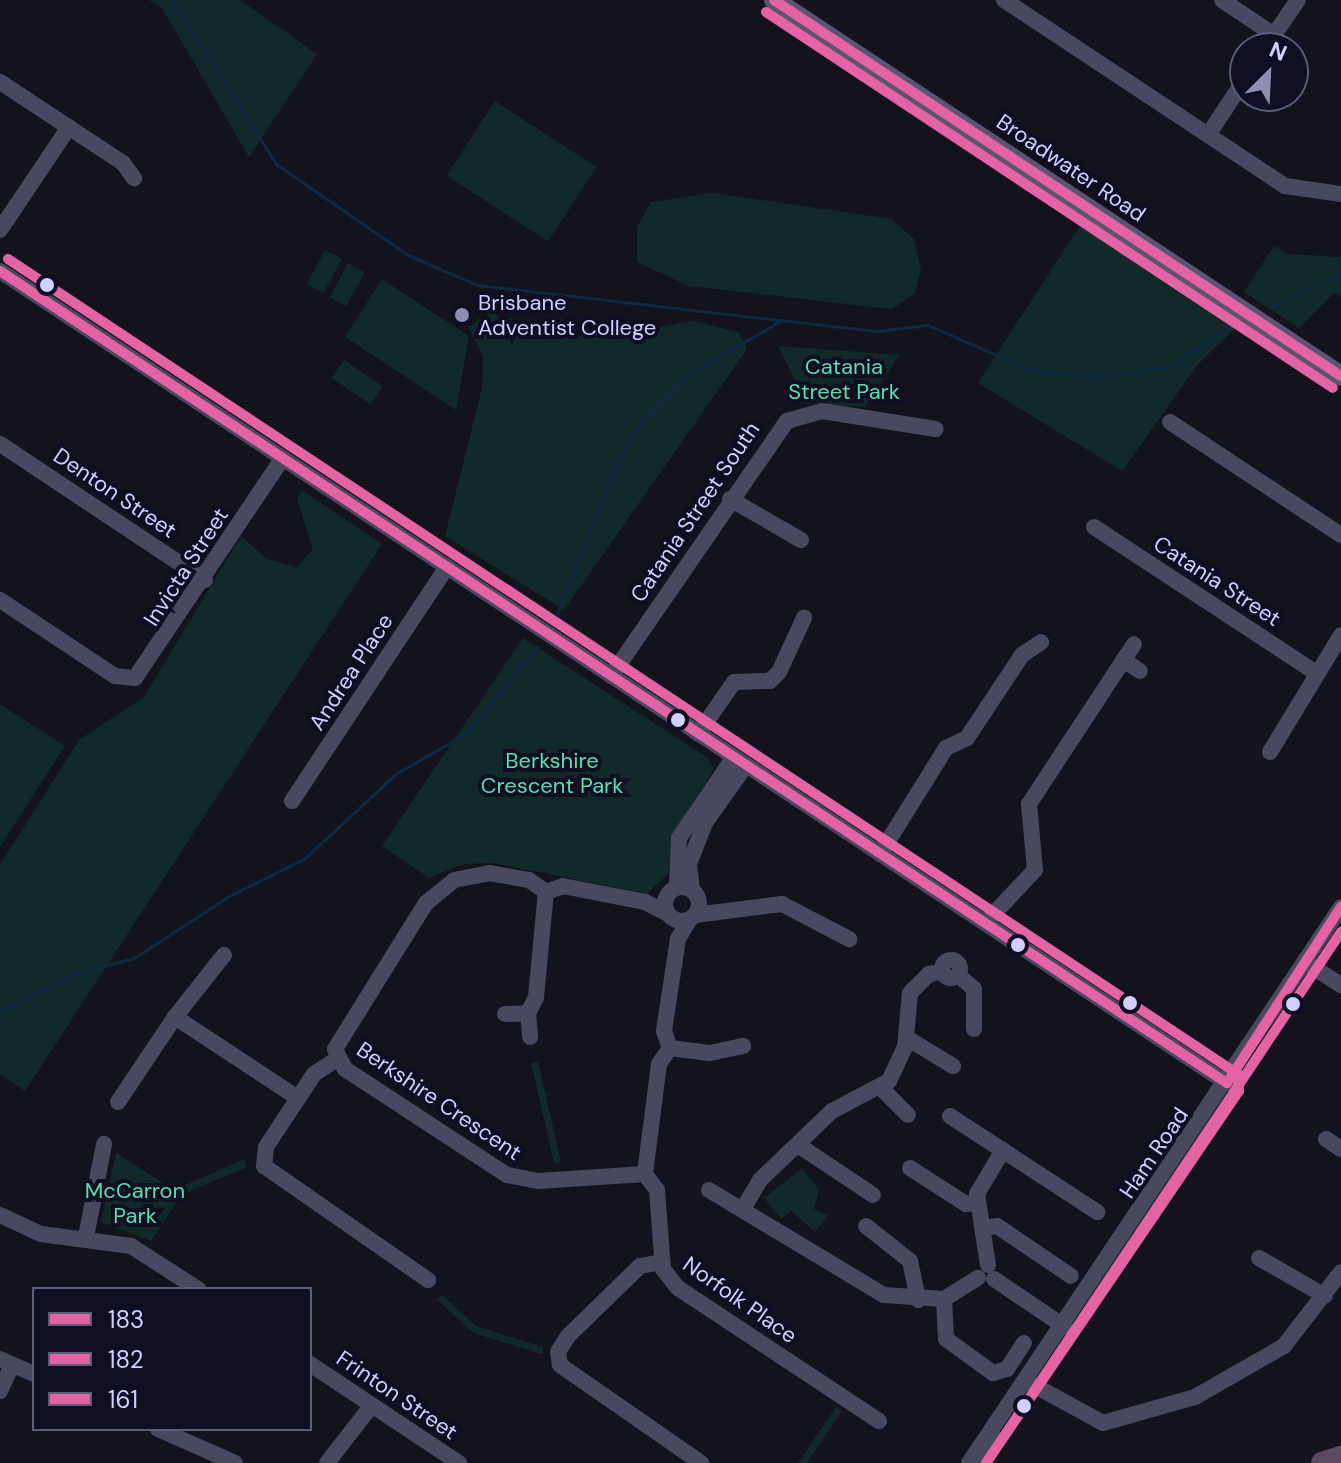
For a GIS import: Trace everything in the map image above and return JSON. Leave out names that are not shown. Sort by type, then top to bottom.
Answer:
[{"type":"highway","points":[[1322,1463],[1341,1457]]},
{"type":"main road","name":"Broadwater Road","points":[[774,0],[1341,376]]},
{"type":"street","points":[[1004,0],[1285,186],[1341,194]]},
{"type":"street","points":[[1222,0],[1259,32]]},
{"type":"street","points":[[1276,32],[1298,0]]},
{"type":"street","points":[[0,82],[69,127],[134,178]]},
{"type":"street","points":[[1208,135],[1229,103]]},
{"type":"street","points":[[0,230],[69,127]]},
{"type":"street","points":[[0,271],[1227,1083]]},
{"type":"street","name":"Catania Street South","points":[[611,676],[773,433],[803,413],[936,429]]},
{"type":"street","points":[[1170,422],[1341,535]]},
{"type":"street","name":"Denton Street","points":[[0,444],[205,580]]},
{"type":"street","name":"Invicta Street","points":[[0,600],[115,676],[127,680],[146,668],[283,458]]},
{"type":"street","points":[[730,499],[801,540]]},
{"type":"street","name":"Catania Street","points":[[1094,527],[1315,672]]},
{"type":"street","name":"Andrea Place","points":[[292,801],[447,567]]},
{"type":"street","points":[[698,734],[734,682],[770,681],[779,672],[804,618]]},
{"type":"street","points":[[1270,752],[1315,672],[1340,638]]},
{"type":"street","points":[[880,854],[946,748],[967,738],[1022,655],[1041,642]]},
{"type":"street","points":[[985,923],[1035,870],[1029,804],[1134,644]]},
{"type":"street","points":[[1123,660],[1140,671]]},
{"type":"street","points":[[678,939],[687,901],[689,864],[705,823],[740,761]]},
{"type":"street","name":"Berkshire Crescent","points":[[645,1174],[521,1180],[337,1059],[342,1031],[440,889],[489,873],[529,880],[546,892],[563,886],[645,902],[687,901]]},
{"type":"street","points":[[530,1037],[528,1013],[536,997],[546,892]]},
{"type":"street","points":[[687,901],[719,909],[782,904],[849,939]]},
{"type":"street","points":[[670,916],[687,901]]},
{"type":"street","points":[[670,916],[687,901]]},
{"type":"street","name":"Berkshire Crescent","points":[[645,902],[670,916]]},
{"type":"street","name":"Ham Road","points":[[969,1463],[1001,1422],[1065,1327],[1341,907]]},
{"type":"street","points":[[670,916],[678,939]]},
{"type":"street","name":"Norfolk Place","points":[[678,939],[664,1031],[670,1048],[659,1064],[645,1174],[657,1190],[661,1262],[678,1288],[879,1421]]},
{"type":"street","points":[[118,1102],[175,1017],[224,955]]},
{"type":"street","points":[[1305,962],[1341,985]]},
{"type":"street","points":[[744,1207],[760,1180],[841,1104],[881,1088],[898,1069],[907,1038],[910,993],[929,974],[950,973],[974,989],[974,1029]]},
{"type":"street","points":[[505,1014],[528,1013]]},
{"type":"street","points":[[175,1017],[298,1098]]},
{"type":"street","points":[[907,1038],[953,1066]]},
{"type":"street","points":[[670,1048],[710,1053],[743,1046]]},
{"type":"street","points":[[337,1059],[314,1074],[266,1147],[264,1166],[428,1280]]},
{"type":"street","points":[[881,1088],[908,1115]]},
{"type":"street","points":[[950,1116],[1097,1212]]},
{"type":"street","points":[[1326,1139],[1341,1149]]},
{"type":"street","points":[[86,1237],[104,1144]]},
{"type":"street","points":[[798,1145],[873,1195]]},
{"type":"street","points":[[987,1274],[978,1202],[1003,1150]]},
{"type":"street","points":[[910,1168],[966,1204],[978,1202]]},
{"type":"street","points":[[709,1190],[744,1207],[868,1288],[918,1300],[944,1299],[987,1274]]},
{"type":"street","points":[[0,1215],[41,1234],[86,1237],[131,1246],[195,1287]]},
{"type":"street","points":[[866,1226],[910,1261],[918,1300]]},
{"type":"street","points":[[983,1228],[997,1226],[1071,1276]]},
{"type":"street","points":[[1259,1258],[1325,1296]]},
{"type":"street","points":[[661,1262],[640,1266],[568,1336],[558,1352],[560,1365],[701,1463]]},
{"type":"street","points":[[1028,1382],[1093,1421],[1115,1424],[1195,1397],[1284,1346],[1341,1272]]},
{"type":"street","points":[[987,1274],[1065,1327]]},
{"type":"street","points":[[944,1299],[946,1339],[993,1373],[1007,1369],[1024,1343]]},
{"type":"street","points":[[0,1391],[6,1362],[32,1373]]},
{"type":"street","name":"Frinton Street","points":[[312,1365],[459,1463]]},
{"type":"street","points":[[327,1463],[372,1405]]},
{"type":"street","name":"Ham Road","points":[[983,1463],[1001,1422]]},
{"type":"street","points":[[163,1431],[235,1463]]},
{"type":"green space","points":[[149,0],[240,0],[317,54],[249,157],[162,8]]},
{"type":"green space","points":[[495,101],[596,167],[548,242],[447,176]]},
{"type":"green space","points":[[713,193],[892,219],[914,239],[921,269],[915,293],[892,309],[855,305],[689,286],[637,262],[637,227],[651,202]]},
{"type":"green space","points":[[1081,224],[1237,327],[1198,364],[1122,471],[978,383]]},
{"type":"green space","points":[[1274,246],[1287,254],[1341,257],[1341,297],[1334,293],[1299,328],[1244,292]]},
{"type":"green space","points":[[325,250],[342,259],[323,293],[307,284]]},
{"type":"green space","points":[[348,263],[365,272],[346,306],[330,297]]},
{"type":"green space","points":[[382,279],[469,336],[456,410],[345,337]]},
{"type":"green space","points":[[487,312],[566,335],[606,337],[692,321],[738,332],[747,349],[564,610],[445,536],[482,388],[483,356],[469,328]]},
{"type":"green space","name":"Catania Street Park","points":[[778,346],[899,355],[865,407],[807,404]]},
{"type":"green space","points":[[344,360],[383,386],[371,405],[332,378]]},
{"type":"green space","points":[[302,490],[382,544],[25,1091],[0,1074],[0,865],[79,740],[144,697],[241,536],[267,559],[297,567],[313,549],[297,500]]},
{"type":"green space","name":"Berkshire Crescent Park","points":[[523,638],[708,758],[714,769],[673,839],[669,873],[647,894],[494,863],[464,864],[429,878],[382,846]]},
{"type":"green space","points":[[0,704],[65,746],[0,847]]},
{"type":"green space","points":[[538,1062],[561,1162],[554,1164],[531,1064]]},
{"type":"green space","name":"McCarron Park","points":[[116,1153],[174,1190],[245,1159],[247,1167],[181,1195],[151,1241],[101,1222]]},
{"type":"green space","points":[[802,1168],[819,1190],[814,1209],[828,1215],[815,1232],[791,1211],[781,1219],[764,1198]]},
{"type":"green space","points":[[442,1295],[476,1326],[543,1347],[542,1354],[473,1333],[437,1299]]},
{"type":"green space","points":[[836,1407],[842,1411],[807,1463],[798,1463]]},
{"type":"waterway","points":[[172,0],[276,164],[408,255],[477,285],[877,331],[928,325],[1030,370],[1100,377],[1168,367],[1234,325]]},
{"type":"waterway","points":[[1270,308],[1341,274]]},
{"type":"waterway","points":[[557,614],[622,453],[647,415],[684,378],[780,321]]},
{"type":"waterway","points":[[0,1012],[78,972],[134,958],[229,896],[304,859],[397,773],[469,732],[537,647]]},
{"type":"transit line","name":"183","points":[[774,0],[1341,376]]},
{"type":"transit line","name":"182","points":[[766,12],[1333,388]]},
{"type":"transit line","name":"161","points":[[8,259],[1238,1074],[1239,1091],[986,1463]]},
{"type":"transit line","name":"183","points":[[0,271],[1227,1083],[1341,907]]},
{"type":"transit line","name":"182","points":[[986,1463],[1341,932]]},
{"type":"place","name":"Brisbane Adventist College","points":[[462,315]]}]
